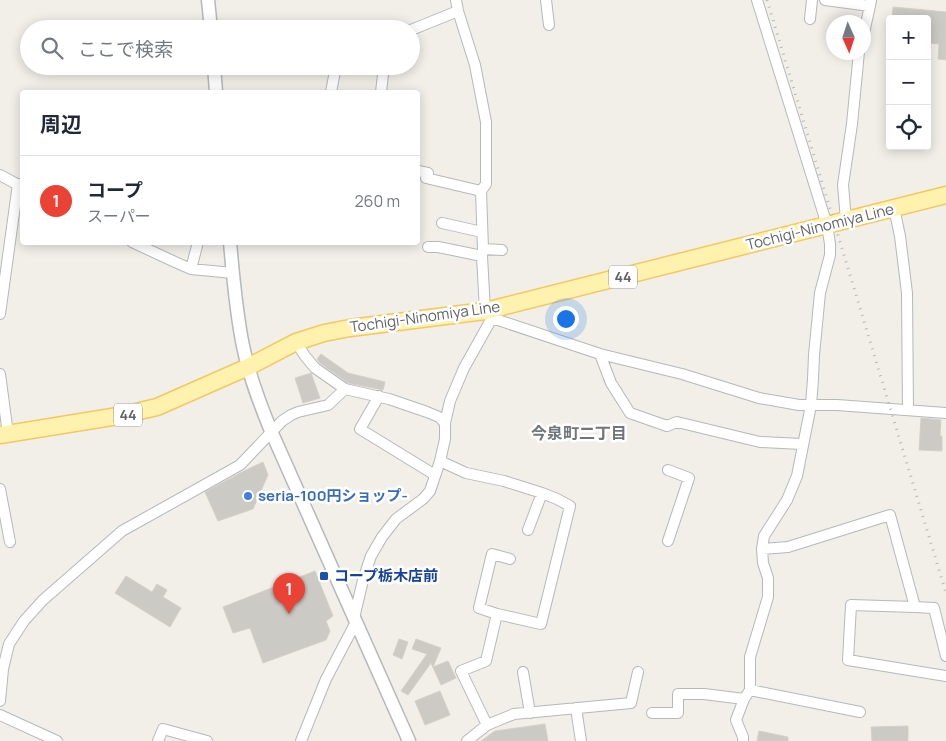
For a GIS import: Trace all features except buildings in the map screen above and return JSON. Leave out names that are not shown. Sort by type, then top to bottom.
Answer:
[{"type":"main road","name":"Tochigi-Ninomiya Line","points":[[4,435],[150,409],[248,367],[296,342],[324,333],[400,322],[488,314],[946,195]]},
{"type":"street","points":[[208,0],[209,20]]},
{"type":"street","points":[[301,741],[326,679],[355,620],[363,580],[372,556],[382,537],[396,519],[423,499],[430,491],[445,439],[450,401],[488,314],[481,191],[486,184],[486,122],[475,65],[456,0]]},
{"type":"street","points":[[546,0],[549,24]]},
{"type":"street","points":[[743,741],[736,720],[747,695],[750,657],[768,596],[768,578],[763,563],[762,549],[764,536],[787,500],[797,476],[811,405],[820,293],[830,255],[827,225],[756,0]]},
{"type":"street","points":[[810,19],[812,0]]},
{"type":"street","points":[[825,0],[870,3]]},
{"type":"street","points":[[420,26],[458,11]]},
{"type":"street","points":[[846,220],[843,185],[852,124],[858,60]]},
{"type":"street","points":[[215,75],[216,90]]},
{"type":"street","points":[[331,90],[334,75]]},
{"type":"street","points":[[381,90],[383,75]]},
{"type":"street","points":[[420,171],[428,173],[426,178],[481,191]]},
{"type":"street","points":[[0,175],[20,185],[0,314]]},
{"type":"street","points":[[894,208],[900,236],[907,293],[908,410]]},
{"type":"street","points":[[442,224],[482,232]]},
{"type":"street","points":[[138,245],[191,268],[233,273]]},
{"type":"street","points":[[191,268],[197,245]]},
{"type":"street","points":[[230,245],[243,346],[248,367],[271,431],[409,741]]},
{"type":"street","points":[[428,247],[483,252],[502,250]]},
{"type":"street","points":[[488,314],[600,354],[682,374],[759,398],[799,405],[837,405],[946,413]]},
{"type":"street","points":[[296,342],[315,368],[345,389],[379,396],[427,412],[439,417],[446,423]]},
{"type":"street","points":[[600,354],[611,383],[630,412],[667,426],[677,422],[760,442],[802,444]]},
{"type":"street","points":[[0,374],[4,435]]},
{"type":"street","points":[[0,701],[3,670],[10,644],[24,622],[43,600],[122,531],[240,464],[271,431],[291,415],[328,405],[345,389]]},
{"type":"street","points":[[379,396],[360,429],[435,475]]},
{"type":"street","points":[[440,461],[466,473],[504,481],[542,493],[570,506],[541,624],[479,608],[492,554],[510,559]]},
{"type":"street","points":[[668,470],[690,478],[668,542]]},
{"type":"street","points":[[0,489],[10,542]]},
{"type":"street","points":[[528,530],[542,493]]},
{"type":"street","points":[[762,549],[788,547],[890,515],[915,607]]},
{"type":"street","points":[[946,656],[934,608],[851,605],[848,660],[946,676]]},
{"type":"street","points":[[487,725],[461,671],[486,661],[497,614]]},
{"type":"street","points":[[523,672],[530,712]]},
{"type":"street","points":[[467,741],[487,725],[514,714],[632,703],[638,672]]},
{"type":"street","points":[[652,713],[678,713],[678,694],[747,695],[860,712]]},
{"type":"street","points":[[576,708],[581,741]]},
{"type":"street","points":[[0,715],[57,741]]},
{"type":"street","points":[[158,741],[163,729],[207,741]]},
{"type":"railway","points":[[767,0],[946,593]]},
{"type":"place","name":"seria-100円ショップ-","points":[[248,496]]},
{"type":"place","name":"コープ栃木店前","points":[[324,576]]},
{"type":"place","name":"コープ","points":[[289,614]]},
{"type":"district","name":"今泉町二丁目","points":[[579,433]]}]
